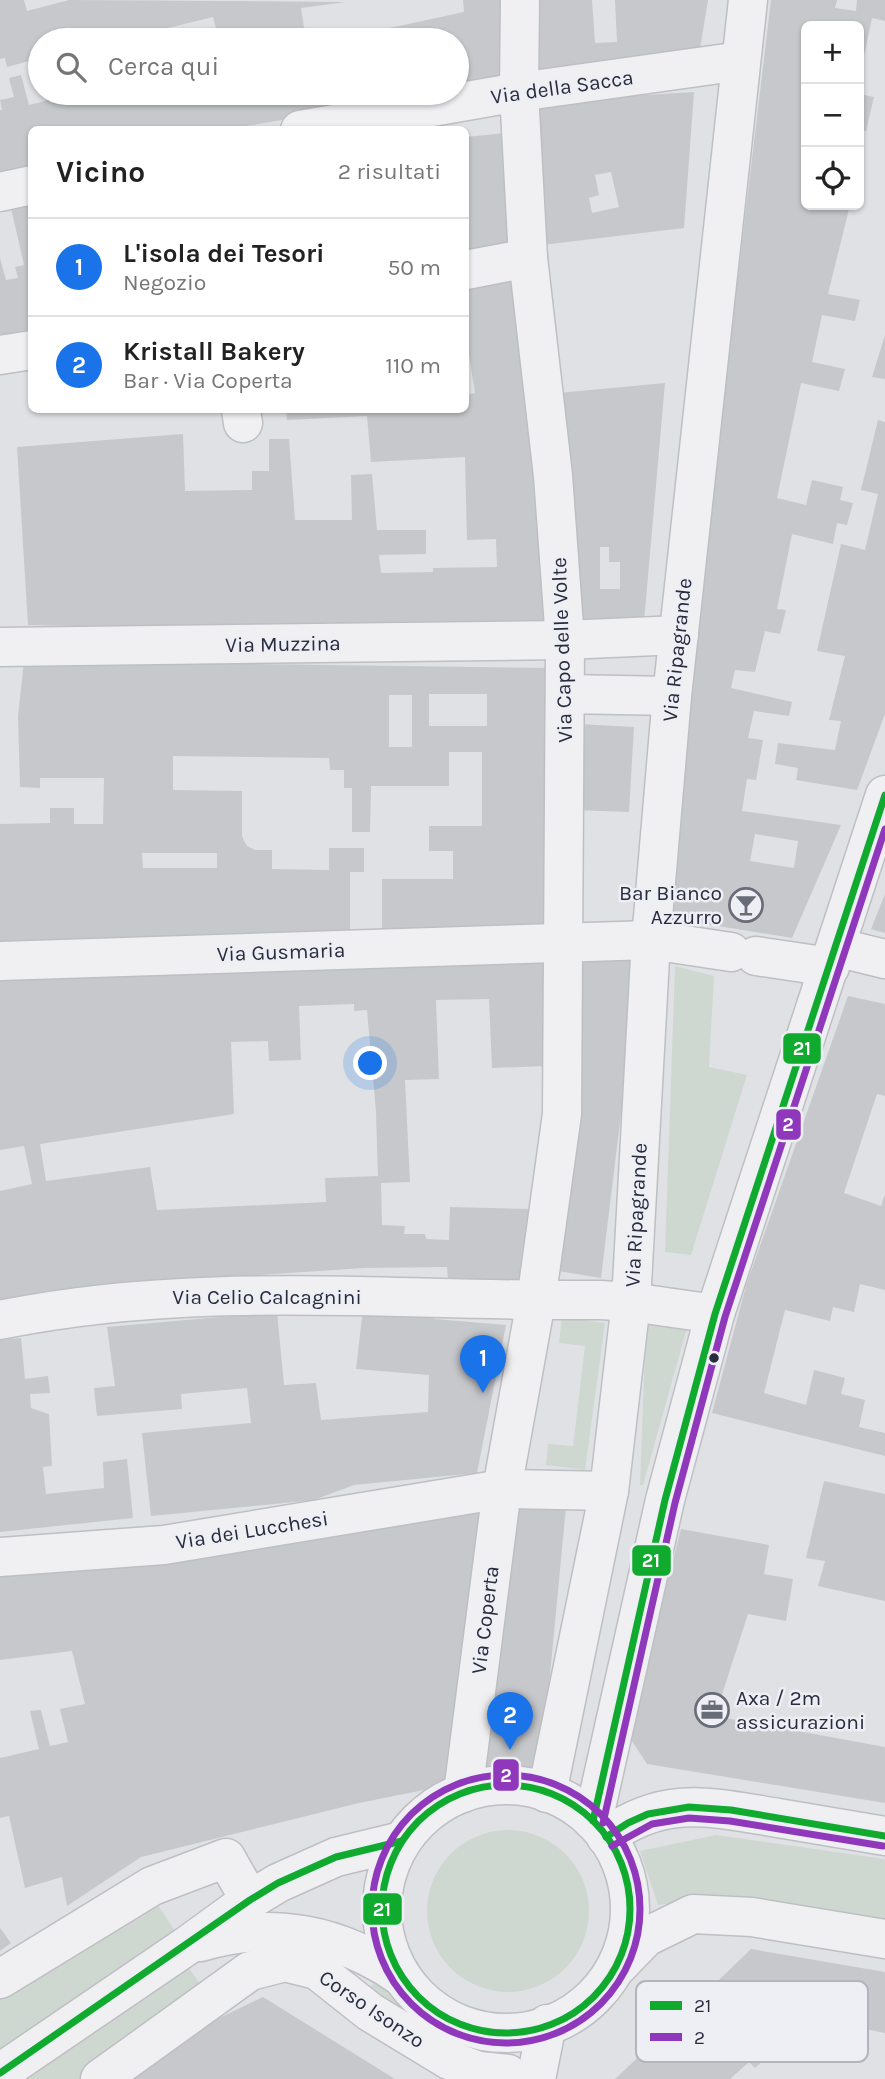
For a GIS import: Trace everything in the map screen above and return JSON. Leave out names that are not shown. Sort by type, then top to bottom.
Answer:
[{"type":"street","name":"Via Capo delle Volte","points":[[520,0],[519,92],[528,258],[554,476],[565,640],[562,1114],[536,1301]]},
{"type":"street","name":"Via Ripagrande","points":[[609,1491],[616,1301],[672,695],[748,0]]},
{"type":"street","name":"Via della Sacca","points":[[469,101],[741,61]]},
{"type":"street","name":"Via della Sacca","points":[[323,126],[444,105]]},
{"type":"street","points":[[0,192],[28,186]]},
{"type":"street","points":[[469,269],[528,258]]},
{"type":"street","points":[[0,355],[28,350]]},
{"type":"street","name":"Via Muzzina","points":[[0,647],[565,640],[679,635]]},
{"type":"street","points":[[565,694],[672,695]]},
{"type":"street","points":[[600,1829],[665,1500],[716,1314],[885,795]]},
{"type":"street","name":"Via Gusmaria","points":[[0,961],[651,940],[744,954],[885,959]]},
{"type":"street","name":"Via Celio Calcagnini","points":[[0,1320],[93,1304],[196,1296],[616,1301],[716,1314]]},
{"type":"street","name":"Via Coperta","points":[[463,1793],[502,1489],[536,1301]]},
{"type":"street","name":"Via dei Lucchesi","points":[[0,1557],[164,1545],[502,1489],[609,1491]]},
{"type":"street","points":[[547,1793],[609,1491]]},
{"type":"street","points":[[502,1785],[536,1788],[572,1804],[600,1829],[616,1852],[624,1872],[629,1899],[629,1924],[624,1946],[612,1972],[587,2003],[566,2018],[532,2030],[507,2033],[489,2031],[458,2023],[426,2003],[402,1977],[385,1937],[382,1903],[389,1869],[402,1841],[415,1824],[433,1808],[475,1788],[502,1785]]},
{"type":"street","points":[[600,1829],[622,1826],[647,1814],[672,1808],[708,1806],[885,1836]]},
{"type":"street","name":"Corso Isonzo","points":[[0,2073],[278,1883],[336,1857],[402,1841]]},
{"type":"street","points":[[0,1979],[152,1886],[226,1858],[250,1900]]},
{"type":"street","points":[[612,1972],[646,1937],[693,1914],[752,1917],[885,1938]]},
{"type":"street","name":"Corso Isonzo","points":[[188,1945],[223,1935],[272,1931],[310,1934],[382,1963],[402,1977]]},
{"type":"street","name":"Corso Isonzo","points":[[100,2079],[250,1971],[285,1962],[317,1970],[370,2012],[449,2060],[479,2071],[518,2077]]},
{"type":"street","points":[[489,2031],[518,2077],[547,2024]]},
{"type":"shaded area","points":[[675,966],[714,976],[709,1067],[747,1075],[691,1255],[665,1252]]},
{"type":"shaded area","points":[[562,1317],[605,1323],[585,1470],[546,1465],[548,1444],[573,1446],[585,1346],[559,1343]]},
{"type":"shaded area","points":[[646,1320],[689,1321],[643,1485],[640,1485]]},
{"type":"shaded area","points":[[508,1830],[539,1836],[566,1853],[583,1880],[589,1911],[583,1942],[566,1969],[539,1986],[508,1992],[477,1986],[450,1969],[433,1942],[427,1911],[433,1880],[450,1853],[477,1836]]},
{"type":"shaded area","points":[[716,1835],[885,1859],[885,1922],[705,1898],[658,1905],[640,1851]]},
{"type":"shaded area","points":[[156,1902],[175,1931],[0,2054],[0,1995]]},
{"type":"shaded area","points":[[185,1963],[204,1989],[86,2079],[21,2079]]},
{"type":"shaded area","points":[[378,1982],[393,1988],[425,2014],[462,2038],[470,2048],[473,2059],[358,1992]]},
{"type":"building","points":[[0,0],[24,0],[27,11],[69,0],[346,2],[301,8],[304,28],[216,28],[213,17],[168,28],[28,28],[28,61],[7,67],[5,58],[0,59]]},
{"type":"building","points":[[463,0],[502,0],[507,83],[469,89],[469,28],[390,28],[464,12]]},
{"type":"building","points":[[536,0],[592,0],[595,43],[617,42],[615,0],[708,0],[698,61],[540,70]]},
{"type":"building","points":[[771,0],[837,0],[835,8],[856,11],[857,0],[885,0],[885,21],[872,18],[864,56],[864,21],[801,21],[801,210],[849,210],[828,294],[860,300],[855,321],[822,315],[812,362],[845,369],[839,391],[801,383],[777,498],[806,505],[812,480],[843,487],[840,500],[853,503],[847,525],[837,523],[833,544],[792,534],[777,609],[786,610],[780,634],[765,631],[755,672],[735,670],[731,688],[792,702],[789,716],[754,711],[748,738],[763,740],[756,780],[747,779],[742,811],[841,825],[792,938],[669,918],[696,628]],"holes":[[[755,834],[798,841],[794,868],[750,861]]]},
{"type":"building","points":[[21,75],[28,105],[372,105],[247,126],[28,126],[28,174],[0,180],[0,100],[14,97],[9,78]]},
{"type":"building","points":[[694,92],[684,228],[542,245],[533,102]],"holes":[[[611,172],[619,207],[592,213],[589,198],[599,195],[595,175]]]},
{"type":"building","points":[[864,95],[874,97],[864,131]]},
{"type":"building","points":[[505,133],[516,252],[469,261],[469,137]]},
{"type":"building","points":[[28,205],[28,341],[0,347],[0,258],[6,280],[18,278],[15,267],[24,265],[11,208]]},
{"type":"building","points":[[516,271],[551,636],[28,625],[17,447],[183,434],[185,491],[252,490],[252,471],[269,471],[269,439],[289,439],[295,520],[352,520],[351,475],[372,474],[377,530],[426,530],[426,554],[379,555],[381,573],[433,572],[433,568],[497,567],[496,539],[467,540],[465,457],[371,462],[367,416],[287,420],[286,413],[469,413],[469,394],[475,393],[469,355],[469,279]]},
{"type":"building","points":[[885,335],[885,379],[872,377]]},
{"type":"building","points":[[665,383],[643,633],[574,633],[558,393]],"holes":[[[600,547],[609,547],[609,562],[620,562],[620,589],[600,589]]]},
{"type":"building","points":[[878,420],[885,422],[885,714],[857,790],[796,780],[798,768],[775,764],[778,743],[835,750],[841,721],[829,720],[845,656],[817,651],[841,544],[865,550],[878,494],[861,490]]},
{"type":"building","points":[[24,661],[546,668],[558,923],[382,929],[382,879],[453,879],[453,851],[429,851],[429,826],[482,826],[482,752],[449,752],[449,786],[371,786],[370,832],[352,832],[352,788],[344,788],[344,770],[330,770],[329,758],[173,756],[173,790],[242,791],[244,841],[255,850],[272,850],[272,869],[329,870],[329,848],[364,848],[364,872],[350,872],[350,930],[0,945],[0,824],[50,823],[50,808],[74,808],[74,824],[103,824],[104,778],[40,778],[40,788],[20,787],[18,716]],"holes":[[[429,694],[487,694],[487,726],[429,726]],[[389,695],[412,695],[412,747],[389,747]],[[142,853],[217,853],[217,868],[143,868]]]},
{"type":"building","points":[[578,724],[634,727],[629,812],[572,810]]},
{"type":"building","points":[[885,894],[885,933],[871,929]]},
{"type":"building","points":[[573,949],[633,952],[627,1065],[601,1278],[552,1270]]},
{"type":"building","points":[[543,954],[545,1066],[492,1068],[489,999],[436,1000],[439,1079],[405,1080],[410,1182],[381,1183],[382,1225],[405,1226],[404,1234],[425,1234],[426,1239],[449,1240],[450,1207],[531,1209],[521,1281],[448,1279],[447,1267],[364,1268],[86,1292],[0,1305],[0,1191],[32,1184],[24,1146],[0,1150],[0,976]],"holes":[[[354,1004],[354,1011],[367,1010],[376,1112],[378,1176],[325,1178],[326,1202],[157,1210],[150,1167],[46,1181],[40,1144],[234,1114],[231,1042],[268,1041],[269,1061],[301,1060],[299,1006]]]},
{"type":"building","points":[[848,996],[885,1004],[885,1096],[877,1094],[844,1193],[881,1206],[885,1194],[885,1290],[860,1284],[854,1312],[833,1307],[830,1321],[785,1310],[764,1393],[806,1405],[814,1370],[845,1378],[841,1394],[865,1400],[859,1427],[885,1433],[885,1456],[712,1413],[746,1286]]},
{"type":"building","points":[[363,1309],[506,1325],[477,1473],[354,1485],[314,1500],[151,1516],[142,1433],[251,1423],[247,1388],[181,1394],[182,1409],[97,1416],[94,1388],[115,1386],[107,1327],[277,1312],[284,1385],[316,1383],[321,1420],[428,1412],[429,1375],[356,1369]]},
{"type":"building","points":[[21,1338],[25,1379],[48,1376],[50,1393],[30,1394],[31,1408],[49,1414],[52,1466],[43,1467],[46,1494],[104,1488],[103,1462],[127,1459],[133,1518],[0,1532],[0,1340]]},
{"type":"building","points":[[824,1481],[885,1494],[885,1601],[818,1586],[825,1561],[806,1558]]},
{"type":"building","points":[[508,1501],[566,1507],[541,1769],[477,1766]]},
{"type":"building","points":[[480,1512],[454,1784],[359,1803],[141,1857],[67,1906],[62,1877],[25,1888],[9,1816],[0,1818],[0,1758],[39,1749],[30,1711],[41,1710],[50,1746],[68,1742],[60,1709],[85,1704],[72,1651],[0,1660],[0,1572]]},
{"type":"building","points":[[681,1529],[769,1545],[764,1574],[793,1579],[786,1621],[748,1614],[715,1716],[885,1747],[885,1803],[647,1764],[628,1735]]},
{"type":"building","points":[[0,1928],[11,1943],[0,1951]]},
{"type":"building","points":[[751,1949],[885,1972],[885,2033],[868,2030],[868,1981],[718,1981]]},
{"type":"building","points":[[263,1997],[395,2079],[117,2079],[180,2037]]},
{"type":"building","points":[[636,2059],[636,2062],[749,2062],[730,2079],[615,2079]]},
{"type":"building","points":[[749,2062],[762,2062],[755,2068]]},
{"type":"transit line","name":"21","points":[[593,1821],[665,1500],[715,1314],[885,795]]},
{"type":"transit line","name":"2","points":[[603,1823],[675,1503],[725,1317],[885,829]]},
{"type":"transit line","name":"2","points":[[506,1775],[557,1785],[601,1814],[630,1858],[640,1909],[630,1960],[601,2004],[557,2033],[506,2043],[455,2033],[411,2004],[382,1960],[372,1909],[382,1858],[411,1814],[455,1785],[506,1775]]},
{"type":"transit line","name":"21","points":[[506,1785],[542,1791],[564,1800],[584,1813],[602,1831],[615,1851],[624,1873],[630,1909],[624,1945],[615,1967],[602,1987],[584,2005],[564,2018],[542,2027],[506,2033],[470,2027],[448,2018],[428,2005],[410,1987],[397,1967],[388,1945],[382,1909],[388,1873],[397,1851],[410,1831],[428,1813],[448,1800],[470,1791],[506,1785]]},
{"type":"transit line","name":"21","points":[[606,1837],[648,1814],[689,1807],[731,1810],[885,1836]]},
{"type":"transit line","name":"2","points":[[612,1846],[652,1824],[689,1818],[730,1821],[883,1846]]},
{"type":"transit line","name":"21","points":[[0,2073],[278,1883],[336,1857],[402,1841]]},
{"type":"place","name":"Bar Bianco Azzurro","points":[[746,905]]},
{"type":"place","name":"L'isola dei Tesori","points":[[483,1393]]},
{"type":"place","name":"Axa / 2m assicurazioni","points":[[712,1710]]},
{"type":"place","name":"Kristall Bakery","points":[[510,1750]]}]
